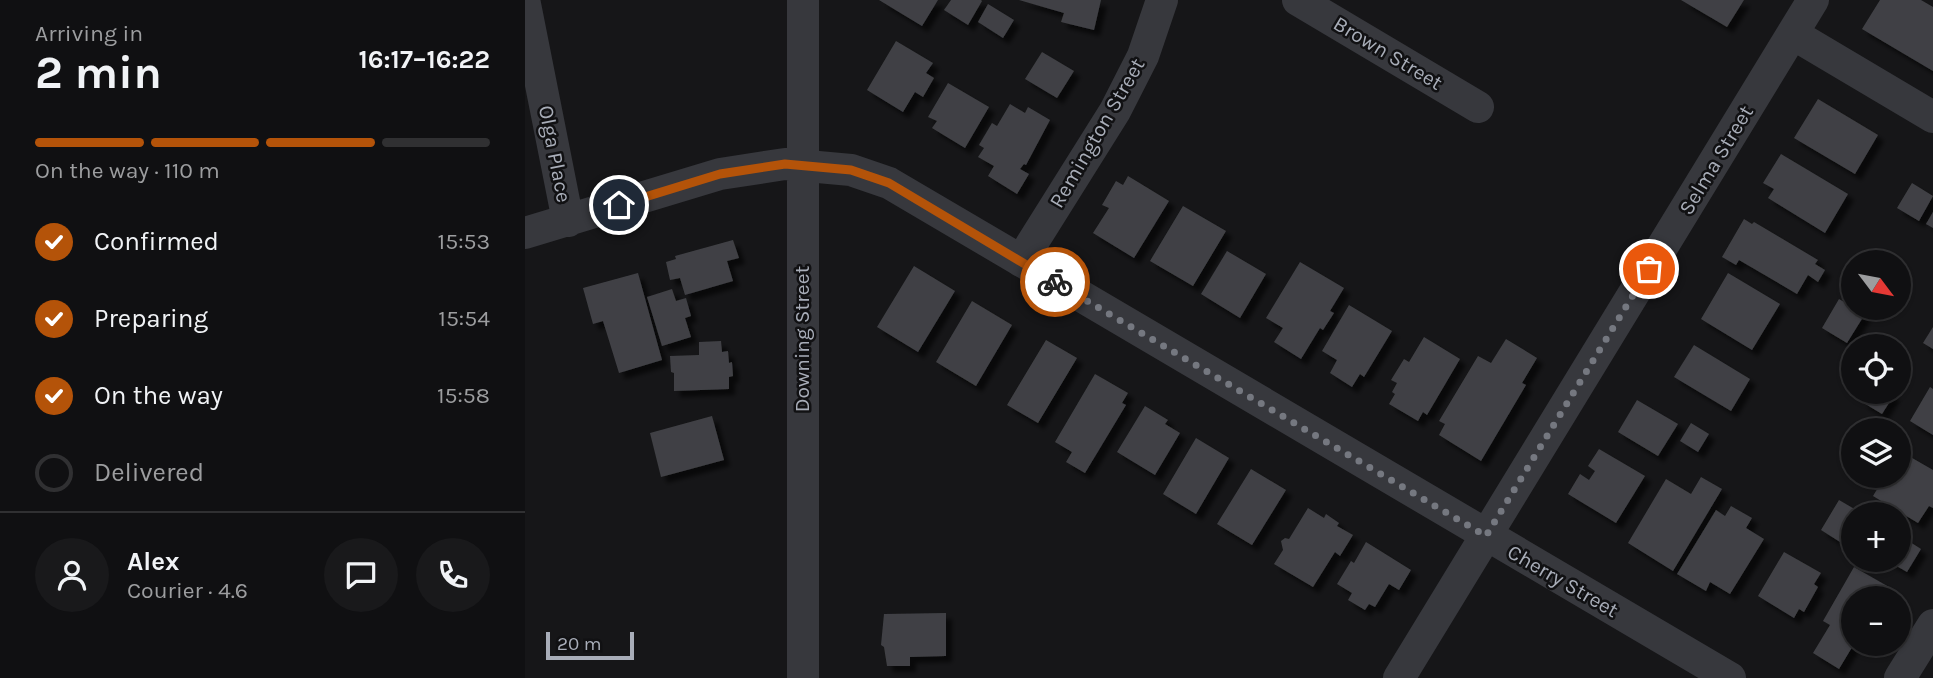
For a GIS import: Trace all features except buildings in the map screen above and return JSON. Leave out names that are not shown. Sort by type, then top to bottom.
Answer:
[{"type":"street","name":"Downing Street","points":[[803,0],[803,678]]},
{"type":"street","name":"Remington Street","points":[[1021,261],[1115,111],[1143,56],[1161,0]]},
{"type":"street","name":"Brown Street","points":[[1298,0],[1478,107]]},
{"type":"street","name":"Selma Street","points":[[1399,678],[1813,0]]},
{"type":"street","name":"Olga Place","points":[[525,4],[568,220]]},
{"type":"street","points":[[1793,33],[1933,117]]},
{"type":"street","name":"Cherry Street","points":[[525,233],[720,174],[785,164],[851,170],[889,183],[1730,678]]},
{"type":"street","points":[[1900,678],[1933,625]]},
{"type":"way so far","points":[[1055,282],[1486,536],[1649,269]]},
{"type":"route","points":[[619,205],[720,174],[785,164],[851,170],[889,183],[1055,282]]}]
